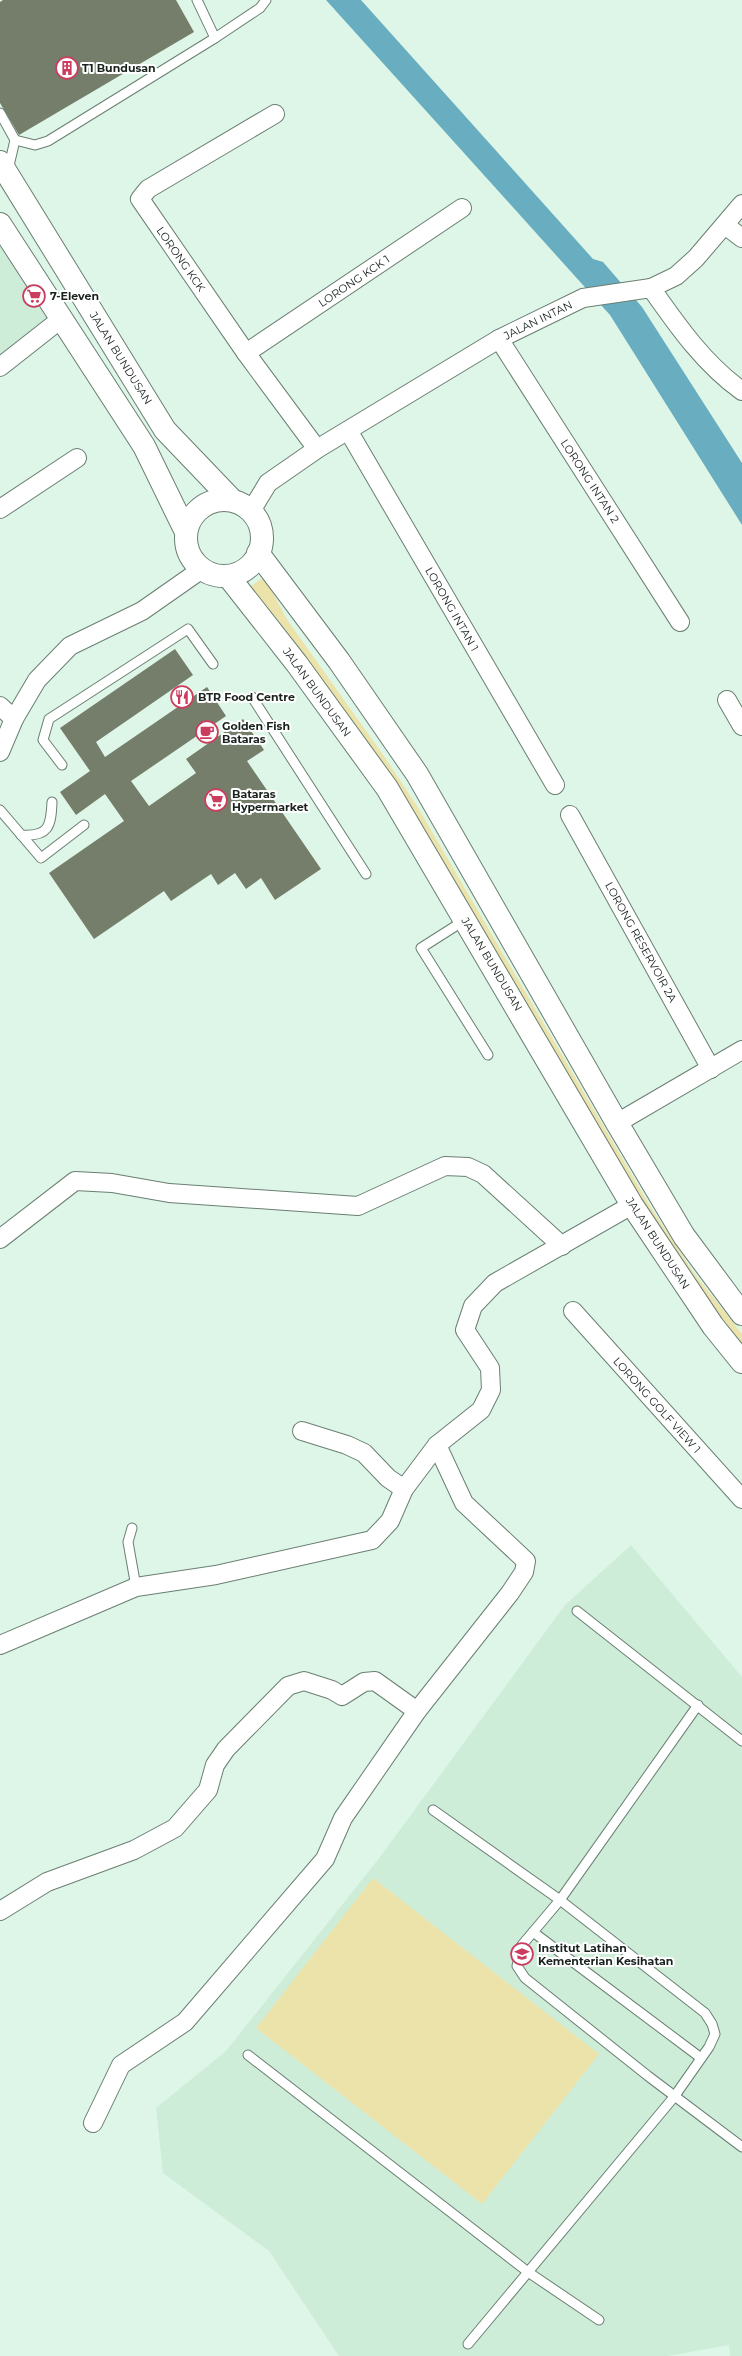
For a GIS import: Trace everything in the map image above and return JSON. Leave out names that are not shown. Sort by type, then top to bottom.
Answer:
[{"type":"main road","name":"JALAN BUNDUSAN","points":[[4,168],[165,430],[232,500]]},
{"type":"main road","points":[[0,224],[144,446],[186,532],[189,553],[202,569],[210,573],[228,576],[241,572],[251,564],[258,553],[261,531],[258,520],[251,511],[232,500],[219,500],[208,503],[197,510],[190,520],[186,532]]},
{"type":"main road","points":[[258,553],[339,661],[417,774],[617,1123],[684,1236],[742,1314]]},
{"type":"main road","name":"JALAN BUNDUSAN","points":[[228,576],[298,664],[387,788],[632,1205],[713,1326],[742,1362]]},
{"type":"street","name":"LORONG KCK","points":[[275,114],[148,189],[140,199],[246,353],[318,449]]},
{"type":"street","name":"JALAN INTAN","points":[[251,511],[268,483],[318,449],[499,339],[583,298],[643,289],[676,276],[725,225],[742,204]]},
{"type":"street","name":"LORONG KCK 1","points":[[246,353],[462,208]]},
{"type":"street","points":[[725,225],[742,238]]},
{"type":"street","points":[[643,289],[684,336],[732,384],[742,390]]},
{"type":"street","points":[[2,361],[61,319]]},
{"type":"street","name":"LORONG INTAN 2","points":[[499,339],[680,622]]},
{"type":"street","name":"LORONG INTAN 1","points":[[348,432],[555,785]]},
{"type":"street","points":[[0,509],[77,458]]},
{"type":"street","points":[[0,752],[14,719],[37,680],[70,646],[142,611],[202,569]]},
{"type":"street","points":[[727,700],[742,726]]},
{"type":"street","points":[[0,706],[14,719]]},
{"type":"street","name":"LORONG RESERVOIR 2A","points":[[570,816],[711,1069]]},
{"type":"street","points":[[617,1123],[742,1050]]},
{"type":"street","points":[[0,1239],[75,1181],[112,1183],[170,1193],[358,1206],[445,1166],[468,1167],[483,1174],[562,1246]]},
{"type":"street","points":[[0,1645],[136,1587],[216,1575],[372,1540],[390,1521],[404,1489],[437,1444],[481,1410],[491,1390],[490,1368],[465,1330],[473,1306],[495,1282],[562,1246],[632,1205]]},
{"type":"street","name":"LORONG GOLF VIEW 1","points":[[573,1311],[742,1499]]},
{"type":"street","points":[[302,1431],[347,1445],[364,1453],[388,1478],[404,1489]]},
{"type":"street","points":[[93,2123],[121,2064],[185,2022],[325,1859],[343,1818],[417,1711],[510,1593],[524,1572],[526,1561],[464,1503],[437,1444]]},
{"type":"street","points":[[0,1912],[47,1882],[122,1855],[175,1828],[208,1790],[215,1765],[226,1749],[288,1686],[304,1681],[332,1690],[342,1696],[364,1682],[375,1681],[417,1711]]},
{"type":"lane","points":[[197,0],[215,38]]},
{"type":"lane","points":[[0,112],[15,140],[35,145],[48,142],[215,38],[260,8],[266,0]]},
{"type":"lane","points":[[4,168],[15,140]]},
{"type":"lane","points":[[62,765],[43,740],[49,719],[188,629],[213,664]]},
{"type":"lane","points":[[252,697],[366,874]]},
{"type":"lane","points":[[21,835],[35,836],[44,832],[49,824],[52,802]]},
{"type":"lane","points":[[0,810],[41,858],[84,825]]},
{"type":"lane","points":[[465,920],[421,948],[488,1055]]},
{"type":"lane","points":[[132,1528],[128,1542],[136,1587]]},
{"type":"lane","points":[[577,1611],[742,1741]]},
{"type":"lane","points":[[698,1705],[560,1900],[522,1945],[516,1966],[524,1978],[674,2096],[742,2147]]},
{"type":"lane","points":[[433,1810],[560,1900],[705,2013],[712,2024],[715,2034],[701,2058],[674,2096],[468,2344]]},
{"type":"lane","points":[[533,1932],[701,2058]]},
{"type":"lane","points":[[248,2055],[528,2272],[599,2320]]},
{"type":"shaded area","points":[[0,223],[61,319],[0,367]]},
{"type":"shaded area","points":[[264,577],[288,621],[386,759],[417,806],[650,1206],[694,1273],[742,1334],[742,1343],[689,1276],[645,1210],[412,809],[381,762],[244,591]]},
{"type":"shaded area","name":"Institut Latihan Kementerian Kesihatan","points":[[631,1545],[742,1677],[742,2356],[730,2356],[729,2345],[668,2356],[339,2356],[269,2251],[163,2173],[156,2108],[226,2051],[380,1857],[565,1605]]},
{"type":"shaded area","points":[[373,1878],[599,2054],[482,2204],[256,2028]]},
{"type":"water","points":[[326,0],[361,0],[593,259],[603,262],[642,307],[742,463],[742,525],[610,315]]},
{"type":"building","name":"T1 Bundusan","points":[[3,0],[176,0],[194,32],[19,135],[0,103],[0,2]]},
{"type":"building","name":"Bataras Hypermarket","points":[[175,649],[193,675],[96,742],[105,757],[207,687],[226,716],[131,781],[149,806],[196,773],[186,759],[243,719],[264,750],[247,761],[321,869],[275,900],[261,878],[246,889],[235,873],[218,885],[211,874],[171,901],[164,891],[94,939],[49,873],[124,821],[105,794],[76,815],[60,792],[90,771],[60,728]]},
{"type":"place","name":"T1 Bundusan","points":[[67,68]]},
{"type":"place","name":"7-Eleven","points":[[34,296]]},
{"type":"place","name":"BTR Food Centre","points":[[182,697]]},
{"type":"place","name":"Golden Fish Bataras","points":[[207,732]]},
{"type":"place","name":"Bataras Hypermarket","points":[[216,800]]},
{"type":"place","name":"Institut Latihan Kementerian Kesihatan","points":[[522,1954]]}]
